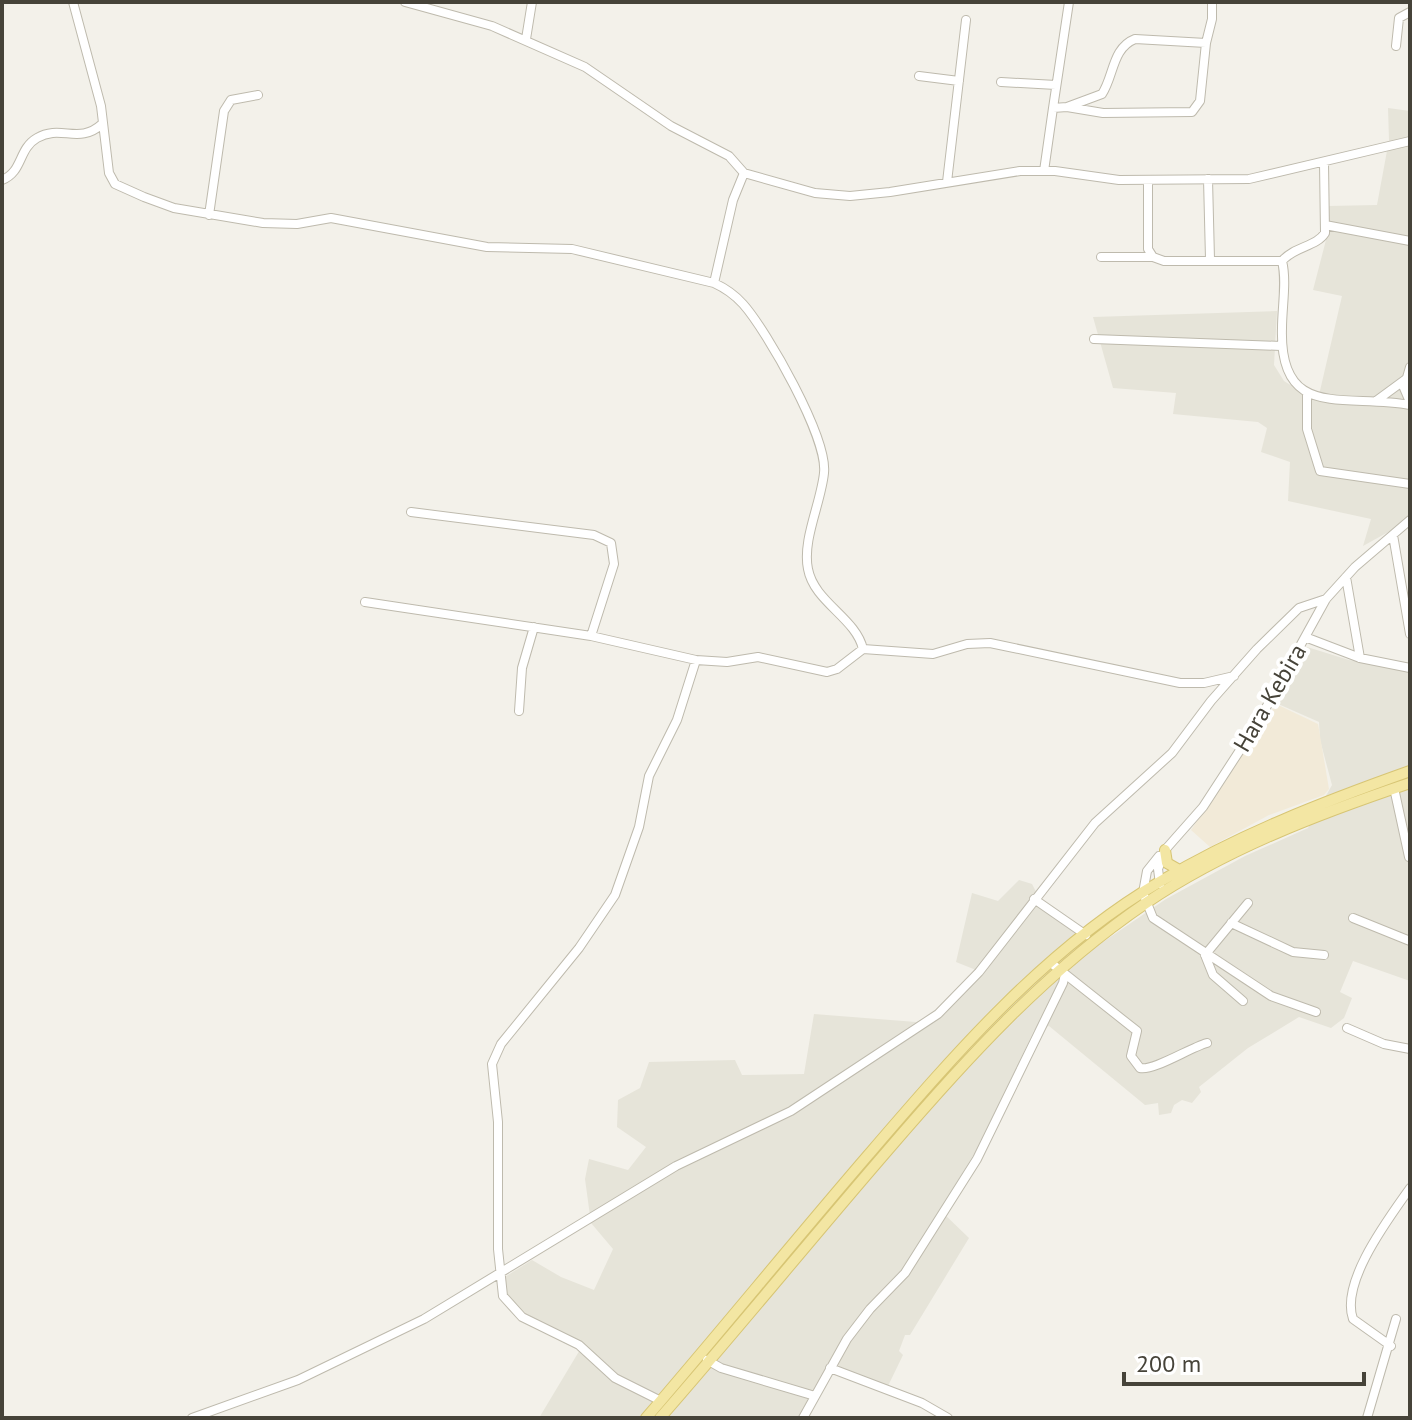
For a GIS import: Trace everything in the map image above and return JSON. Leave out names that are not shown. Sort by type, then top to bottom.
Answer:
[{"type":"main road","points":[[1162,887],[1181,871],[1270,829],[1410,771]]},
{"type":"main road","points":[[1059,969],[1086,935],[1162,887],[1270,829],[1410,783]]},
{"type":"main road","points":[[1165,850],[1167,863],[1181,871]]},
{"type":"main road","points":[[660,1418],[705,1358],[987,1023],[1144,899]]},
{"type":"main road","points":[[646,1418],[705,1358]]},
{"type":"street","points":[[73,2],[101,106],[106,161],[115,184],[174,208],[209,215],[297,224],[324,218],[342,219],[487,247],[572,249],[714,283],[733,294],[749,312],[781,363],[816,433],[824,455],[824,473],[807,567],[829,606],[854,631],[863,649]]},
{"type":"street","points":[[405,2],[526,39],[602,75],[671,126],[729,156],[744,173],[815,193],[850,196],[1044,171],[1148,181],[1249,179],[1410,141]]},
{"type":"street","points":[[526,39],[532,2]]},
{"type":"street","points":[[1044,171],[1069,2]]},
{"type":"street","points":[[1053,108],[1103,113],[1192,112],[1200,101],[1212,2]]},
{"type":"street","points":[[1396,46],[1399,18],[1410,12]]},
{"type":"street","points":[[947,182],[966,20]]},
{"type":"street","points":[[1067,107],[1102,94],[1117,56],[1128,42],[1135,39],[1206,43]]},
{"type":"street","points":[[919,76],[959,81]]},
{"type":"street","points":[[1001,82],[1056,85]]},
{"type":"street","points":[[209,215],[224,111],[231,100],[258,95]]},
{"type":"street","points":[[2,180],[16,171],[27,145],[39,136],[54,132],[85,135],[102,124]]},
{"type":"street","points":[[1101,257],[1153,257],[1164,261],[1282,261],[1297,247],[1322,239],[1325,225],[1324,163]]},
{"type":"street","points":[[714,283],[733,200],[744,173]]},
{"type":"street","points":[[1208,179],[1210,259]]},
{"type":"street","points":[[1148,181],[1148,249],[1153,257]]},
{"type":"street","points":[[1325,225],[1410,241]]},
{"type":"street","points":[[1282,261],[1281,346],[1288,376],[1307,393],[1410,404],[1405,394],[1410,367]]},
{"type":"street","points":[[1094,339],[1281,346]]},
{"type":"street","points":[[1375,402],[1406,379]]},
{"type":"street","points":[[1307,393],[1307,429],[1320,471],[1410,484]]},
{"type":"street","points":[[411,512],[594,535],[611,543],[614,564],[591,636]]},
{"type":"street","name":"Hara Kebira","points":[[1162,887],[1159,862],[1165,850],[1212,794],[1272,700],[1326,599],[1410,520]]},
{"type":"street","points":[[1393,535],[1410,634]]},
{"type":"street","points":[[1346,577],[1360,658]]},
{"type":"street","points":[[192,1418],[333,1365],[486,1284],[676,1166],[791,1111],[938,1014],[961,992],[1095,823],[1172,753],[1234,675],[1291,614],[1307,603],[1326,599]]},
{"type":"street","points":[[365,602],[591,636],[696,660],[727,662],[758,657],[827,672],[863,649],[933,654],[967,644],[990,643],[1180,683],[1204,683],[1234,675]]},
{"type":"street","points":[[519,711],[522,668],[534,627]]},
{"type":"street","points":[[1305,637],[1360,658],[1410,668]]},
{"type":"street","points":[[661,1401],[615,1378],[579,1345],[522,1317],[510,1307],[500,1289],[499,1136],[492,1064],[501,1044],[579,948],[615,895],[639,827],[649,776],[677,720],[696,660]]},
{"type":"street","points":[[1394,788],[1409,857]]},
{"type":"street","points":[[1165,850],[1147,871],[1144,899],[1153,918],[1271,996],[1316,1012]]},
{"type":"street","points":[[1034,899],[1086,935]]},
{"type":"street","points":[[1205,955],[1248,903]]},
{"type":"street","points":[[1353,918],[1410,941]]},
{"type":"street","points":[[1231,923],[1293,952],[1324,955]]},
{"type":"street","points":[[1205,955],[1213,975],[1243,1001]]},
{"type":"street","points":[[803,1418],[830,1368],[870,1309],[905,1273],[977,1159],[1050,1015],[1059,969],[1137,1031],[1131,1056],[1140,1068],[1151,1069],[1186,1048],[1207,1043]]},
{"type":"street","points":[[1347,1028],[1384,1044],[1410,1049]]},
{"type":"street","points":[[1391,1346],[1353,1319],[1350,1300],[1365,1262],[1410,1188]]},
{"type":"street","points":[[486,1284],[500,1289]]},
{"type":"street","points":[[1367,1418],[1391,1346],[1396,1319]]},
{"type":"street","points":[[705,1358],[721,1368],[815,1396]]},
{"type":"street","points":[[830,1368],[922,1403],[948,1418]]},
{"type":"shaded area","points":[[1388,108],[1410,111],[1410,520],[1363,546],[1371,519],[1288,501],[1290,462],[1261,452],[1267,428],[1258,422],[1173,414],[1176,393],[1113,388],[1093,317],[1277,311],[1274,365],[1284,381],[1313,399],[1319,395],[1342,296],[1313,290],[1326,240],[1328,206],[1377,205],[1389,140]]},
{"type":"shaded area","points":[[1307,647],[1349,660],[1410,670],[1410,981],[1353,961],[1340,992],[1352,998],[1344,1018],[1331,1028],[1299,1017],[1248,1048],[1199,1087],[1201,1092],[1192,1103],[1182,1100],[1174,1105],[1171,1113],[1159,1115],[1158,1103],[1145,1105],[1049,1026],[1034,1030],[986,1134],[940,1210],[969,1238],[910,1335],[905,1335],[899,1351],[903,1355],[888,1386],[830,1364],[798,1418],[539,1418],[581,1348],[521,1314],[506,1299],[500,1280],[532,1260],[561,1277],[594,1290],[613,1249],[591,1223],[585,1179],[589,1159],[628,1170],[646,1147],[617,1127],[618,1100],[640,1088],[649,1062],[735,1060],[742,1075],[804,1074],[814,1014],[916,1022],[944,1012],[981,972],[956,962],[972,893],[998,901],[1019,880],[1032,884],[1047,913],[1103,942],[1166,899],[1245,856],[1308,828],[1332,785],[1320,740],[1319,722],[1276,703]]},
{"type":"shaded area","points":[[1276,704],[1318,724],[1329,789],[1324,795],[1269,815],[1210,847],[1191,830]]}]
